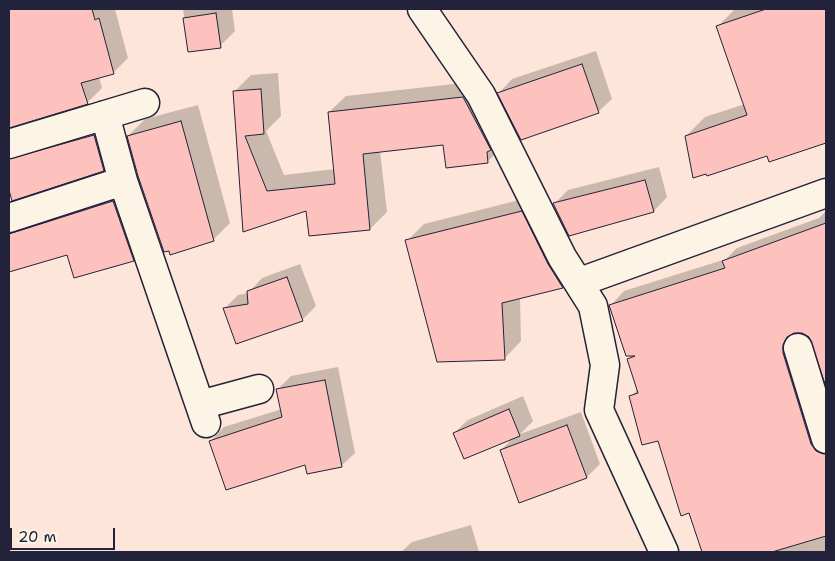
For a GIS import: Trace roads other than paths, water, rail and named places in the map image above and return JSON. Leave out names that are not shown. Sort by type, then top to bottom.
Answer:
[{"type":"street","points":[[422,9],[480,95],[562,257],[580,282],[593,306],[605,365],[599,410],[664,552]]},
{"type":"street","points":[[9,144],[145,103]]},
{"type":"street","points":[[105,115],[123,181],[203,414],[259,389]]},
{"type":"street","points":[[9,218],[123,181]]},
{"type":"street","points":[[580,282],[826,193]]},
{"type":"street","points":[[798,348],[826,439]]}]
